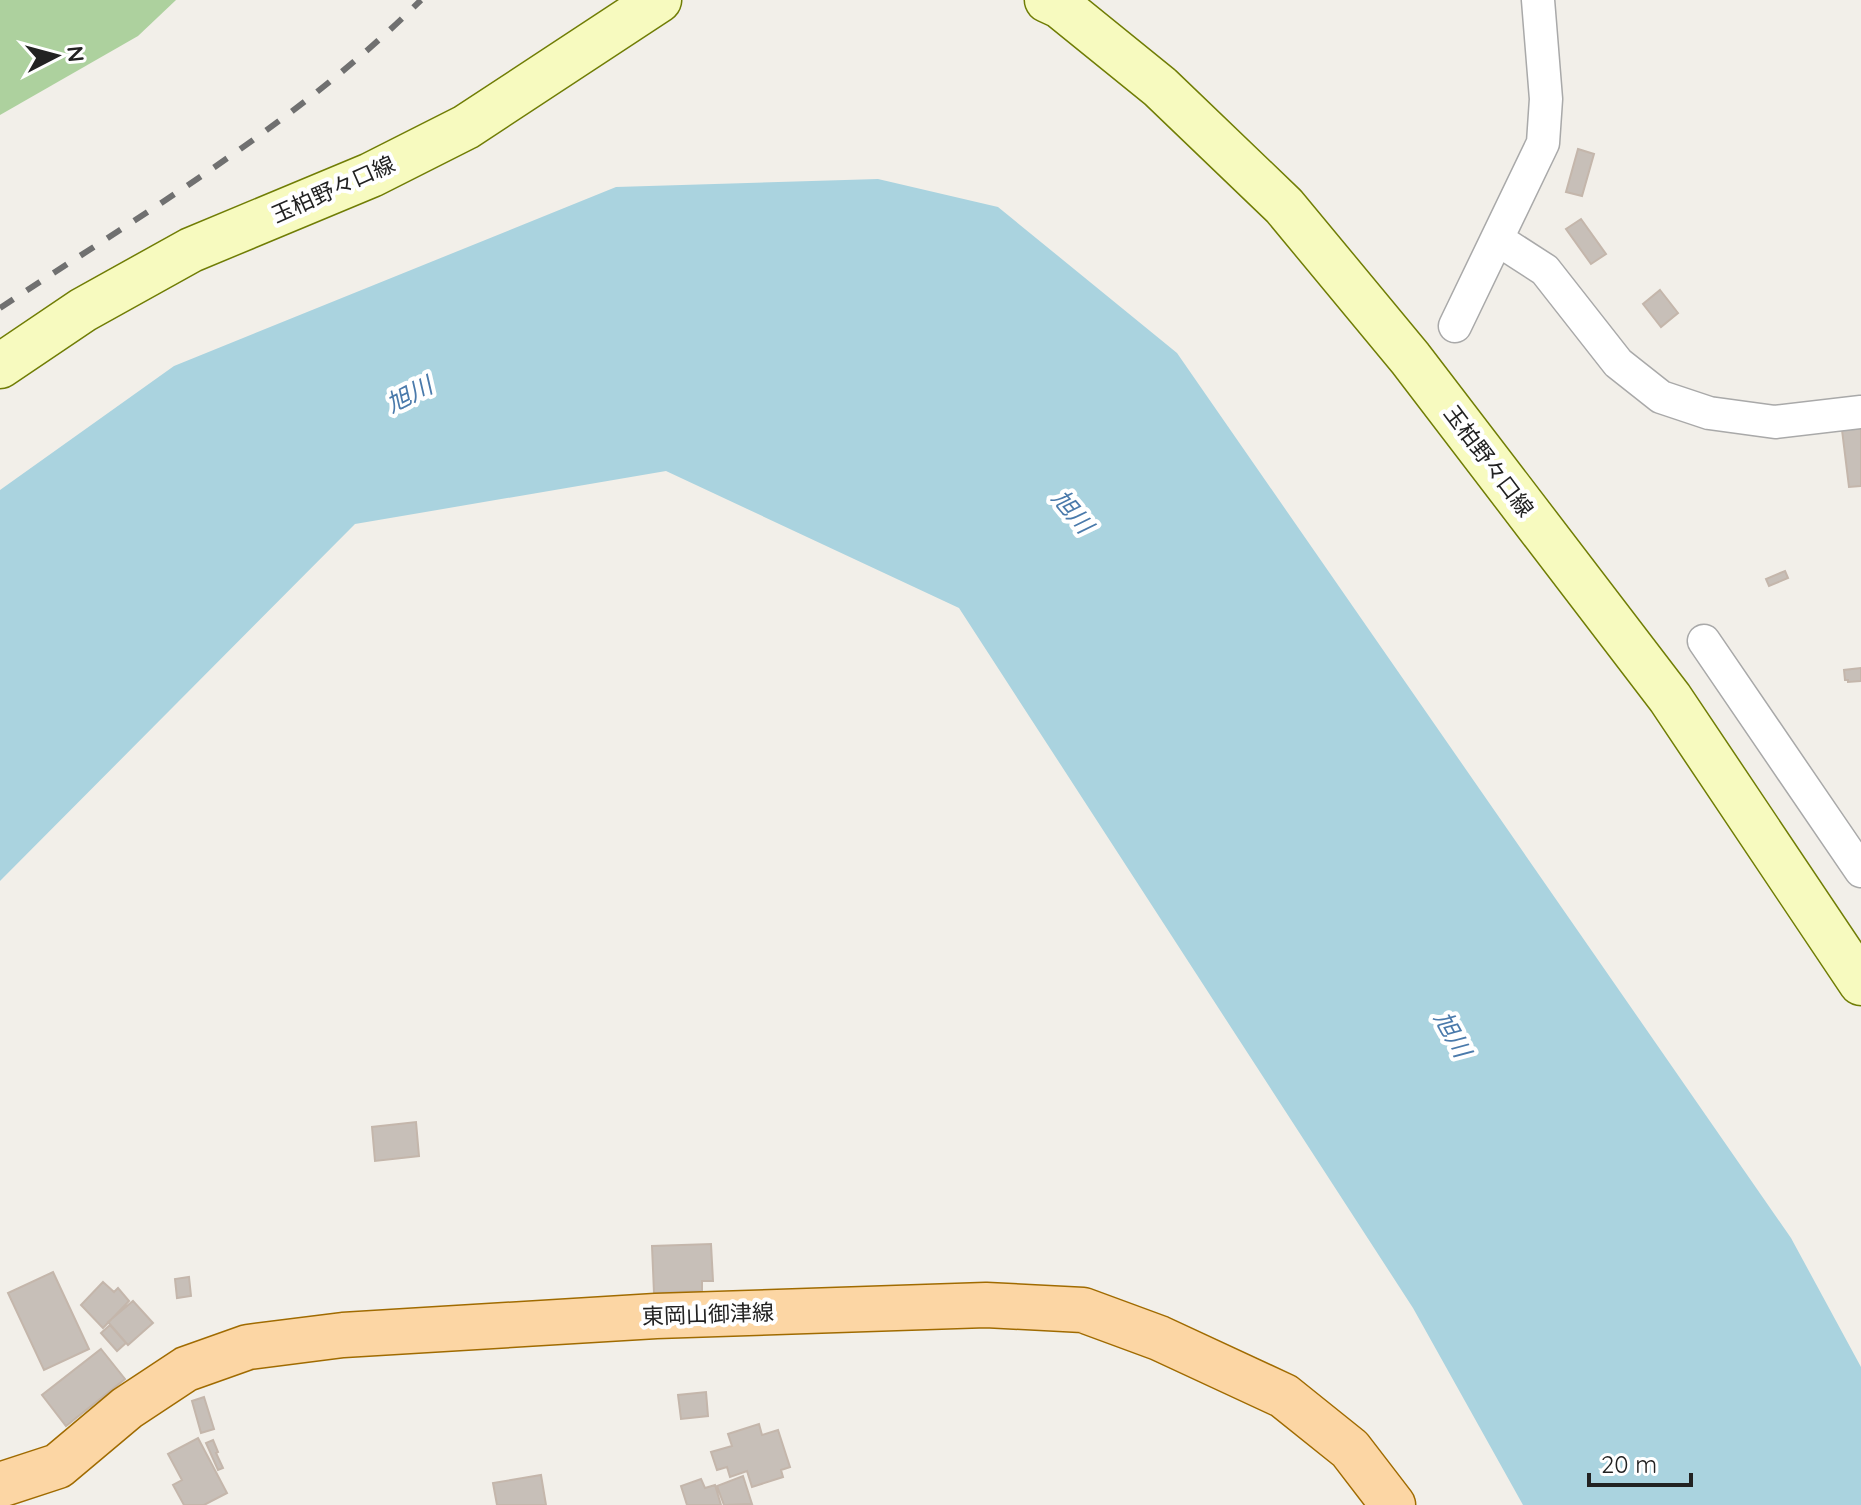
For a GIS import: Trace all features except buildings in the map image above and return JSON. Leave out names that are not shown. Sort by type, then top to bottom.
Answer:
[{"type":"main road","name":"玉柏野々口線","points":[[0,366],[83,310],[191,250],[371,175],[466,127],[659,0]]},
{"type":"main road","name":"玉柏野々口線","points":[[1057,2],[1160,87],[1284,206],[1410,358],[1670,698],[1861,983]]},
{"type":"main road","name":"東岡山御津線","points":[[0,1485],[58,1466],[127,1408],[186,1369],[248,1347],[343,1335],[656,1316],[986,1305],[1083,1310],[1159,1338],[1284,1396],[1350,1449],[1393,1505]]},
{"type":"street","points":[[1455,326],[1543,143],[1546,99],[1538,0]]},
{"type":"street","points":[[1497,239],[1545,270],[1618,363],[1661,397],[1709,413],[1775,422],[1861,412]]},
{"type":"street","points":[[1704,641],[1861,871]]},
{"type":"green space","points":[[0,0],[176,0],[138,36],[0,115]]},
{"type":"water","name":"旭川","points":[[878,179],[998,207],[1177,353],[1791,1238],[1861,1367],[1861,1505],[1523,1505],[1413,1308],[959,608],[666,471],[355,524],[0,881],[0,490],[174,366],[616,187]]},
{"type":"railway","points":[[0,308],[272,126],[374,45],[421,0]]}]
